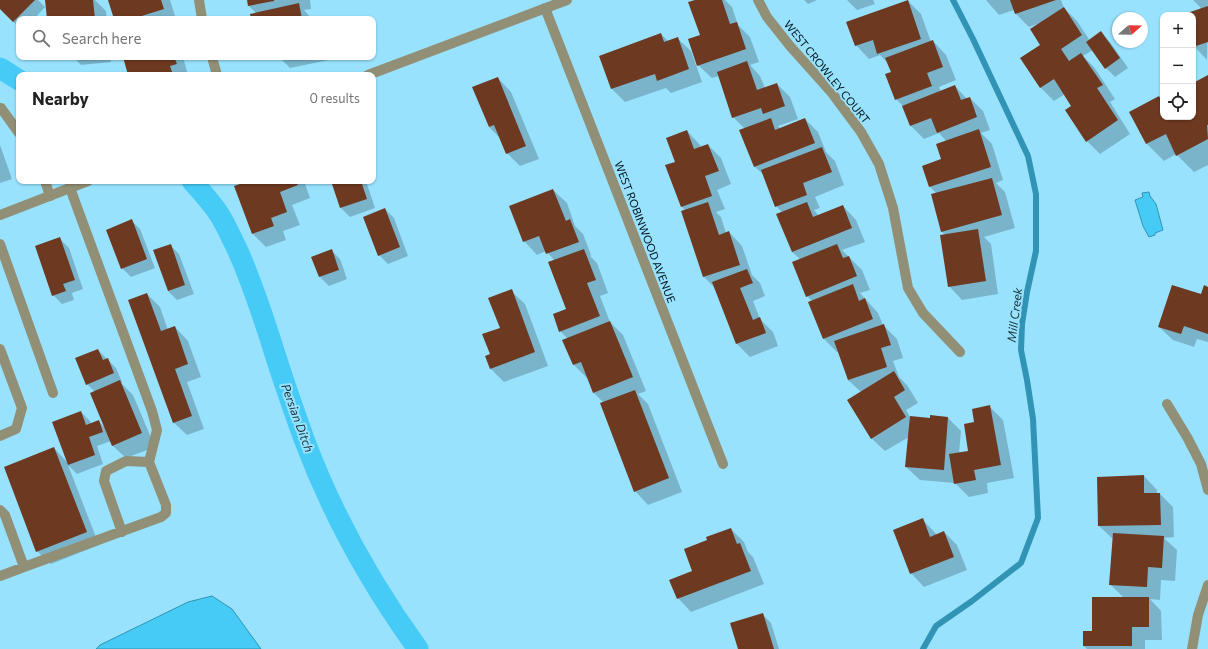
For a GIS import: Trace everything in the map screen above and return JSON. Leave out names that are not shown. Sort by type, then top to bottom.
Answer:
[{"type":"street","points":[[199,0],[202,16]]},
{"type":"street","points":[[376,72],[567,0]]},
{"type":"street","name":"WEST CROWLEY COURT","points":[[758,0],[767,17],[790,46],[832,93],[861,132],[879,164],[893,208],[908,288],[924,313],[960,352]]},
{"type":"street","name":"WEST ROBINWOOD AVENUE","points":[[545,8],[723,464]]},
{"type":"street","points":[[213,60],[217,72]]},
{"type":"street","points":[[1,108],[16,129]]},
{"type":"street","points":[[45,184],[50,196]]},
{"type":"street","points":[[0,215],[80,184]]},
{"type":"street","points":[[0,576],[122,532],[161,517],[166,513],[166,505],[150,462],[157,430],[154,417],[70,188]]},
{"type":"street","points":[[0,244],[53,393]]},
{"type":"street","points":[[0,350],[22,408],[16,429],[0,436]]},
{"type":"street","points":[[1167,404],[1201,464],[1208,490]]},
{"type":"street","points":[[122,532],[104,481],[106,471],[126,461],[150,462]]},
{"type":"street","points":[[0,510],[5,515],[24,567]]},
{"type":"street","points":[[1192,649],[1198,615],[1208,585]]},
{"type":"water","points":[[1149,192],[1156,204],[1163,230],[1149,237],[1143,226],[1135,200],[1143,197],[1142,193]]},
{"type":"water","points":[[212,596],[232,609],[261,649],[96,649],[100,645],[188,602]]},
{"type":"building","points":[[0,0],[35,0],[19,16],[16,16],[16,19],[13,22],[0,9]]},
{"type":"building","points":[[45,0],[93,0],[95,16],[47,16]]},
{"type":"building","points":[[108,0],[161,0],[164,9],[142,16],[113,16]]},
{"type":"building","points":[[247,0],[274,0],[274,1],[248,6]]},
{"type":"building","points":[[695,0],[722,0],[730,24],[737,22],[746,49],[697,66],[688,39],[700,35],[688,2]]},
{"type":"building","points":[[908,0],[921,39],[877,54],[873,40],[855,46],[846,22]]},
{"type":"building","points":[[1010,0],[1056,0],[1015,14]]},
{"type":"building","points":[[299,3],[301,16],[250,16],[250,14]]},
{"type":"building","points":[[1208,6],[1208,42],[1196,46],[1196,12],[1190,12]]},
{"type":"building","points":[[1064,7],[1082,35],[1061,49],[1069,61],[1081,53],[1103,85],[1097,88],[1118,120],[1086,142],[1065,110],[1071,106],[1054,79],[1040,88],[1020,58],[1040,45],[1030,29]]},
{"type":"building","points":[[1101,31],[1120,58],[1105,69],[1086,42]]},
{"type":"building","points":[[661,33],[664,42],[678,37],[689,69],[657,81],[655,74],[611,89],[599,56]]},
{"type":"building","points":[[933,40],[943,67],[927,73],[932,86],[895,100],[885,74],[891,72],[885,58]]},
{"type":"building","points":[[124,60],[175,60],[177,64],[170,66],[172,72],[127,72]]},
{"type":"building","points":[[747,61],[757,90],[777,83],[785,106],[763,114],[761,108],[732,118],[717,72]]},
{"type":"building","points":[[1208,75],[1208,139],[1176,156],[1166,134],[1146,144],[1129,112],[1159,96],[1160,120],[1196,120],[1196,81]]},
{"type":"building","points":[[498,77],[526,146],[506,154],[494,125],[489,127],[472,87]]},
{"type":"building","points":[[955,85],[961,100],[970,97],[977,117],[937,133],[931,118],[910,126],[902,106]]},
{"type":"building","points":[[771,118],[775,130],[805,118],[815,143],[754,167],[739,130]]},
{"type":"building","points":[[979,129],[991,167],[929,187],[922,166],[941,159],[936,144]]},
{"type":"building","points":[[687,130],[694,149],[708,144],[719,171],[705,176],[712,196],[681,207],[665,165],[675,162],[666,138]]},
{"type":"building","points":[[822,147],[832,172],[803,183],[807,195],[775,207],[761,170]]},
{"type":"building","points":[[992,178],[1002,215],[941,232],[931,194]]},
{"type":"building","points":[[240,184],[298,185],[280,192],[287,212],[271,218],[274,226],[252,234],[234,186]]},
{"type":"building","points":[[332,184],[362,184],[367,199],[340,208]]},
{"type":"building","points":[[553,189],[566,221],[570,219],[579,242],[546,254],[539,236],[523,242],[509,206]]},
{"type":"building","points":[[708,202],[719,235],[729,231],[740,265],[703,277],[681,211]]},
{"type":"building","points":[[807,202],[813,217],[843,205],[852,228],[792,252],[776,214]]},
{"type":"building","points":[[385,208],[400,247],[378,256],[363,217]]},
{"type":"building","points":[[132,219],[147,259],[121,269],[106,230]]},
{"type":"building","points":[[978,229],[986,281],[948,287],[940,235]]},
{"type":"building","points":[[60,237],[75,280],[63,284],[66,291],[52,296],[35,246]]},
{"type":"building","points":[[171,244],[185,285],[168,291],[153,250]]},
{"type":"building","points":[[837,244],[843,258],[849,256],[857,276],[806,297],[792,262]]},
{"type":"building","points":[[332,249],[339,270],[319,277],[311,257]]},
{"type":"building","points":[[584,249],[596,280],[587,283],[600,316],[559,332],[553,314],[566,309],[548,262]]},
{"type":"building","points":[[747,269],[753,283],[740,288],[753,320],[760,317],[766,333],[736,344],[712,282]]},
{"type":"building","points":[[853,284],[859,301],[865,298],[873,319],[823,339],[808,302]]},
{"type":"building","points":[[1172,285],[1201,294],[1204,285],[1208,287],[1208,334],[1184,326],[1181,334],[1158,327]]},
{"type":"building","points":[[512,289],[535,352],[490,369],[485,356],[490,354],[482,334],[500,328],[488,298]]},
{"type":"building","points":[[147,293],[161,331],[175,326],[188,364],[175,369],[192,416],[173,423],[128,300]]},
{"type":"building","points":[[610,321],[633,377],[593,393],[581,362],[573,365],[562,340]]},
{"type":"building","points":[[884,324],[891,345],[881,348],[887,367],[848,380],[834,341]]},
{"type":"building","points":[[98,349],[103,360],[108,358],[114,373],[86,385],[75,358]]},
{"type":"building","points":[[894,371],[905,390],[894,397],[906,417],[871,439],[847,400]]},
{"type":"building","points":[[120,380],[142,433],[112,446],[90,393]]},
{"type":"building","points":[[635,390],[669,478],[634,492],[600,403]]},
{"type":"building","points":[[990,405],[1001,465],[974,470],[976,480],[954,484],[949,454],[968,451],[964,424],[974,422],[972,409]]},
{"type":"building","points":[[81,411],[86,425],[99,420],[103,432],[89,437],[95,455],[68,465],[52,422]]},
{"type":"building","points":[[930,415],[948,417],[944,470],[905,467],[910,416],[930,418]]},
{"type":"building","points":[[54,447],[87,532],[36,552],[4,467]]},
{"type":"building","points":[[1144,475],[1144,493],[1160,493],[1161,525],[1098,526],[1097,477]]},
{"type":"building","points":[[923,518],[930,537],[944,531],[954,557],[910,574],[893,530]]},
{"type":"building","points":[[731,528],[737,544],[740,543],[751,571],[677,599],[669,580],[692,571],[684,549],[707,540],[706,537]]},
{"type":"building","points":[[1113,533],[1164,536],[1162,568],[1148,567],[1147,587],[1109,585]]},
{"type":"building","points":[[1092,597],[1149,597],[1149,627],[1132,627],[1132,646],[1083,646],[1083,631],[1092,631]]},
{"type":"building","points":[[763,613],[774,649],[738,649],[730,623]]},
{"type":"waterway","name":"Mill Creek","points":[[923,649],[936,626],[972,601],[1021,563],[1038,518],[1033,419],[1021,350],[1022,324],[1036,251],[1036,194],[1028,156],[953,0]]},
{"type":"waterway","name":"Persian Ditch","points":[[0,68],[16,78]]},
{"type":"waterway","name":"Persian Ditch","points":[[195,184],[219,214],[238,251],[258,302],[304,439],[327,494],[369,574],[418,649]]}]
